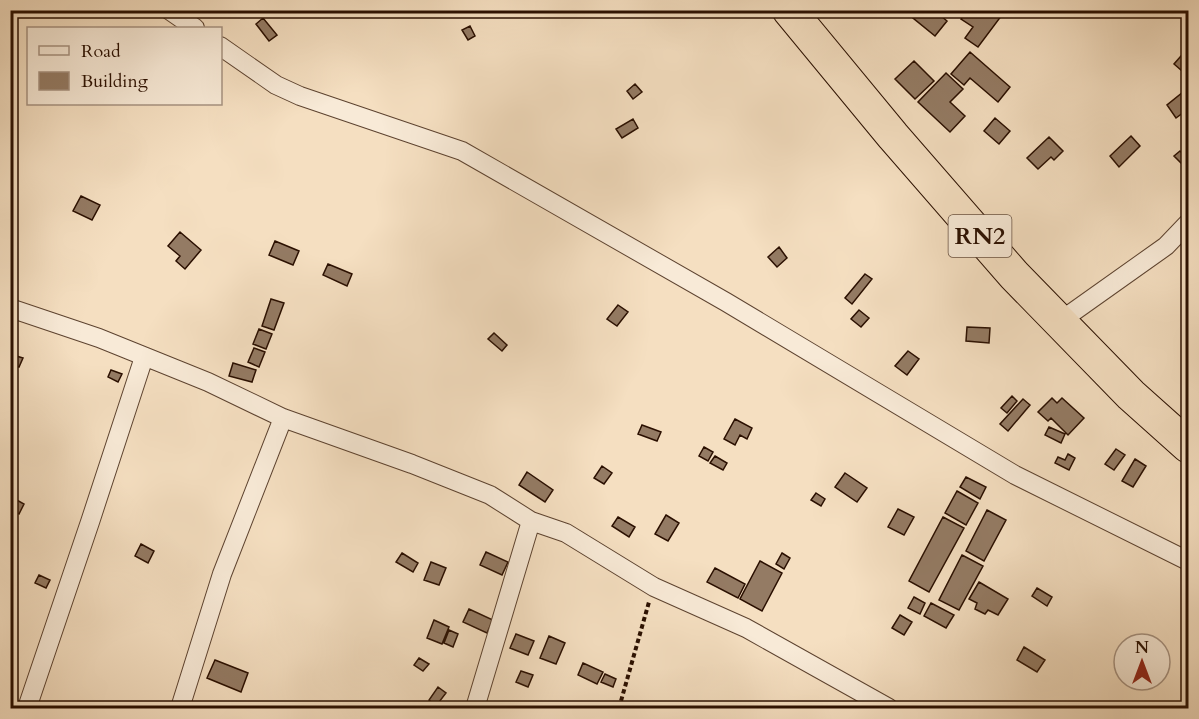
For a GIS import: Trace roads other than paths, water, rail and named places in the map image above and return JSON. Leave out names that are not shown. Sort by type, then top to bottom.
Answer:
[{"type":"highway","name":"RN2","points":[[789,10],[1014,275],[1131,395],[1188,446]]},
{"type":"street","points":[[169,10],[194,27]]},
{"type":"street","points":[[222,47],[276,85],[300,96],[462,152],[726,302],[1015,475],[1188,561]]},
{"type":"street","points":[[1059,322],[1166,246],[1188,224]]},
{"type":"street","points":[[10,309],[99,338],[208,382],[283,418],[412,464],[490,495],[531,520],[566,533],[654,587],[746,628],[888,708]]},
{"type":"street","points":[[27,708],[144,357]]},
{"type":"street","points":[[180,708],[222,574],[283,418]]},
{"type":"street","points":[[475,708],[531,520]]}]
